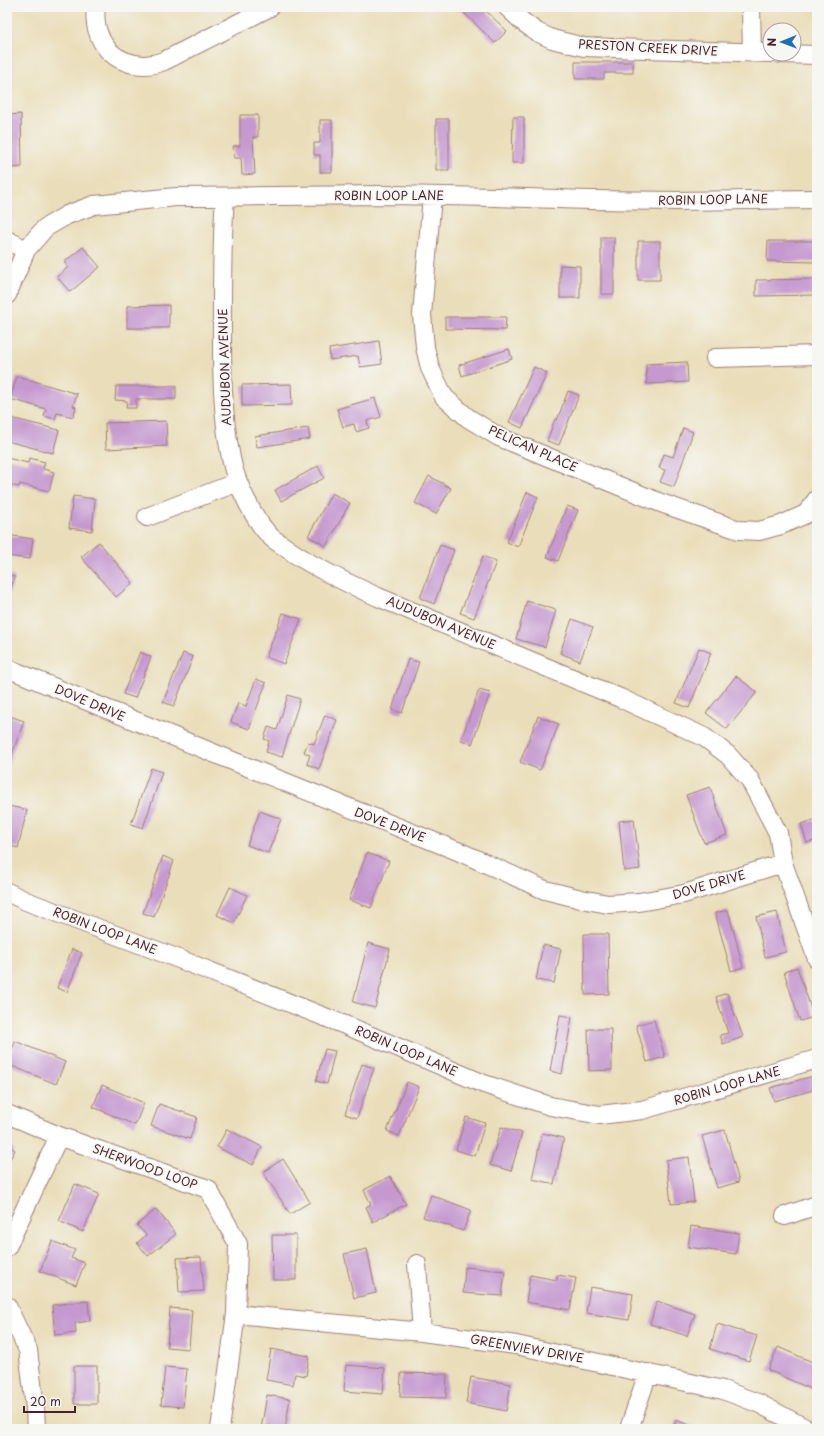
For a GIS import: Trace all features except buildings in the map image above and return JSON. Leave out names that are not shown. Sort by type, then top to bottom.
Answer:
[{"type":"street","points":[[96,7],[97,30],[104,44],[118,59],[129,64],[139,65],[157,64],[164,61],[270,7]]},
{"type":"street","name":"PRESTON CREEK DRIVE","points":[[507,7],[522,22],[537,32],[552,39],[584,48],[762,54]]},
{"type":"street","points":[[751,7],[752,53]]},
{"type":"street","points":[[802,55],[817,55]]},
{"type":"street","name":"ROBIN LOOP LANE","points":[[7,295],[26,250],[45,228],[67,215],[94,205],[176,197],[432,196],[677,201],[817,199]]},
{"type":"street","name":"PELICAN PLACE","points":[[432,196],[422,315],[425,347],[430,368],[444,397],[468,418],[506,440],[661,503],[739,530],[759,531],[781,525],[806,514],[817,499]]},
{"type":"street","name":"AUDUBON AVENUE","points":[[225,197],[223,233],[222,333],[224,412],[231,459],[238,482],[261,525],[273,538],[316,567],[338,579],[620,698],[704,737],[728,755],[750,780],[778,833],[783,863],[817,959]]},
{"type":"street","points":[[7,240],[26,250]]},
{"type":"street","points":[[715,358],[817,355]]},
{"type":"street","points":[[147,517],[238,482]]},
{"type":"street","name":"DOVE DRIVE","points":[[7,668],[245,766],[460,852],[545,890],[608,904],[638,902],[684,894],[783,863]]},
{"type":"street","name":"ROBIN LOOP LANE","points":[[7,892],[26,901],[350,1027],[484,1084],[550,1106],[600,1115],[642,1110],[817,1059]]},
{"type":"street","name":"SHERWOOD LOOP","points":[[7,1114],[59,1136],[208,1189],[238,1244],[236,1314],[220,1429]]},
{"type":"street","points":[[7,1247],[59,1136]]},
{"type":"street","points":[[785,1216],[817,1205]]},
{"type":"street","points":[[417,1264],[422,1332]]},
{"type":"street","points":[[7,1306],[28,1350],[36,1429]]},
{"type":"street","name":"GREENVIEW DRIVE","points":[[236,1314],[422,1332],[516,1345],[723,1390],[760,1404],[807,1429]]},
{"type":"street","points":[[629,1429],[648,1374]]}]
